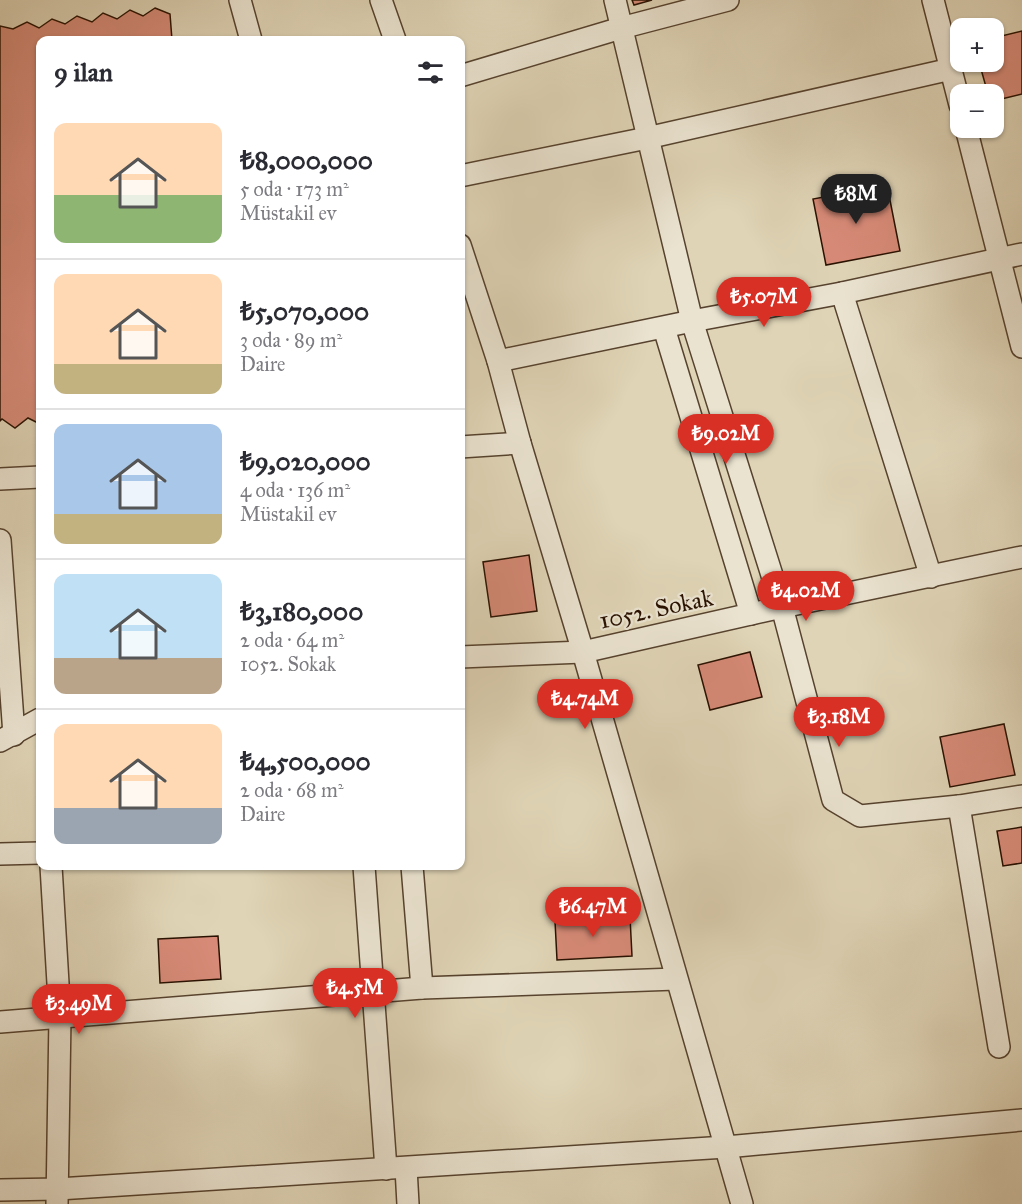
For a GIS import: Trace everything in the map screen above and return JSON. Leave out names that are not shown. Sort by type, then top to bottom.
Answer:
[{"type":"street","points":[[240,0],[250,36]]},
{"type":"street","points":[[381,0],[394,36]]},
{"type":"street","points":[[615,0],[692,321],[782,607],[833,801],[860,816],[959,806],[1022,796]]},
{"type":"street","points":[[465,75],[621,28],[728,0]]},
{"type":"street","points":[[933,0],[950,65]]},
{"type":"street","points":[[465,175],[647,138],[950,69]]},
{"type":"street","points":[[969,138],[1022,347]]},
{"type":"street","points":[[498,361],[842,293],[1022,254]]},
{"type":"street","points":[[465,260],[498,361],[742,1204]]},
{"type":"street","points":[[842,293],[931,577]]},
{"type":"street","points":[[664,328],[751,614]]},
{"type":"street","points":[[465,447],[520,443]]},
{"type":"street","points":[[0,479],[36,477]]},
{"type":"street","points":[[0,540],[7,738],[36,726]]},
{"type":"street","name":"1052. Sokak","points":[[465,657],[583,651],[1022,557]]},
{"type":"street","points":[[959,806],[999,1047]]},
{"type":"street","points":[[0,854],[36,853]]},
{"type":"street","points":[[51,870],[60,1017],[57,1196]]},
{"type":"street","points":[[364,870],[372,993],[396,1168],[408,1204]]},
{"type":"street","points":[[412,870],[422,988]]},
{"type":"street","points":[[0,1022],[422,988],[676,979]]},
{"type":"street","points":[[0,1190],[57,1196],[396,1168],[726,1147],[1022,1120]]},
{"type":"building","points":[[632,0],[652,0],[634,5]]},
{"type":"building","points":[[155,8],[170,14],[172,36],[36,36],[36,422],[28,418],[15,428],[2,419],[0,421],[0,26],[13,29],[27,22],[39,28],[52,19],[65,24],[77,16],[92,22],[103,13],[117,19],[130,10],[143,16]]},
{"type":"building","points":[[1022,31],[1022,94],[1004,98],[1004,84],[985,84],[982,72],[1004,72],[1004,35]]},
{"type":"building","points":[[887,185],[900,251],[826,265],[813,199]]},
{"type":"building","points":[[529,555],[537,611],[491,617],[483,562]]},
{"type":"building","points":[[750,652],[762,697],[710,710],[698,665]]},
{"type":"building","points":[[1004,724],[1015,775],[950,787],[940,737]]},
{"type":"building","points":[[1022,827],[1022,863],[1003,866],[997,831]]},
{"type":"building","points":[[630,917],[632,956],[557,960],[555,921]]},
{"type":"building","points":[[218,936],[221,979],[160,983],[158,939]]}]
